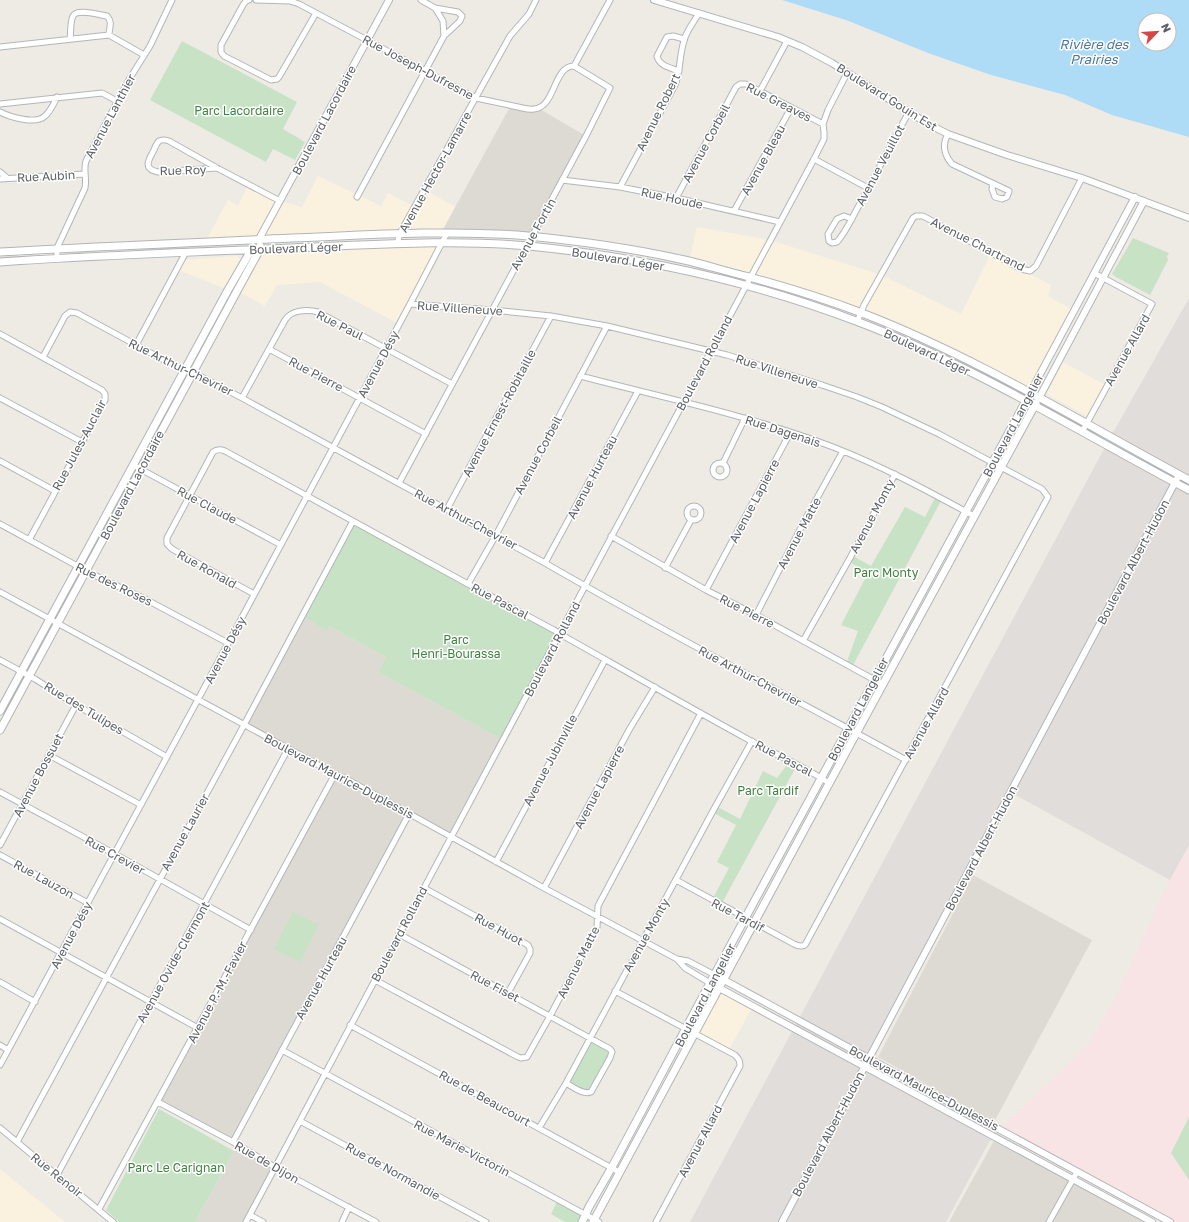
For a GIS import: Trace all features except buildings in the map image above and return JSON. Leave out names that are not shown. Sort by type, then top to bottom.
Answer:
[{"type":"main road","name":"Boulevard Léger","points":[[0,252],[259,239],[447,233],[489,234],[589,243],[689,261],[786,287],[861,313],[929,341],[1030,393],[1189,480]]},
{"type":"main road","points":[[259,239],[260,249]]},
{"type":"main road","name":"Boulevard Lacordaire","points":[[0,711],[250,250],[259,239]]},
{"type":"main road","name":"Boulevard Léger","points":[[0,262],[186,252],[443,243],[487,243],[526,246],[588,253],[638,261],[688,271],[808,304],[921,348],[968,370],[1189,490]]},
{"type":"main road","name":"Boulevard Lacordaire","points":[[0,730],[260,249]]},
{"type":"main road","points":[[968,370],[972,362]]},
{"type":"main road","name":"Boulevard Langelier","points":[[582,1222],[710,982],[1030,393]]},
{"type":"main road","name":"Boulevard Langelier","points":[[595,1221],[619,1172],[882,684],[1039,398]]},
{"type":"street","name":"Avenue Lanthier","points":[[57,258],[57,248],[85,188],[86,182],[84,166],[86,161],[117,101],[155,36],[172,0]]},
{"type":"street","points":[[249,0],[243,5],[221,45],[221,52],[224,56],[271,80],[279,77],[316,13]]},
{"type":"street","name":"Rue Joseph-Dufresne","points":[[256,0],[294,2],[476,98],[534,109],[543,105],[547,101],[562,71],[568,67],[574,66]]},
{"type":"street","name":"Boulevard Lacordaire","points":[[259,239],[389,0]]},
{"type":"street","points":[[357,197],[444,36],[460,21],[462,16],[458,12],[435,8],[421,0]]},
{"type":"street","name":"Avenue Hector-Lamarre","points":[[397,244],[400,234],[510,36],[529,14],[536,0]]},
{"type":"street","points":[[574,66],[610,0]]},
{"type":"street","name":"Boulevard Gouin Est","points":[[654,0],[778,37],[818,55],[928,124],[948,134],[1007,155],[1082,178],[1189,218]]},
{"type":"street","points":[[435,8],[443,21],[444,36]]},
{"type":"street","points":[[70,39],[72,18],[79,12],[107,16],[111,23],[109,29],[110,35]]},
{"type":"street","name":"Avenue Robert","points":[[620,187],[675,85],[680,71],[684,39],[699,13]]},
{"type":"street","points":[[0,47],[110,35],[144,55]]},
{"type":"street","points":[[680,71],[661,63],[657,56],[667,37],[673,36],[684,39]]},
{"type":"street","points":[[760,90],[787,41]]},
{"type":"street","name":"Avenue Fortin","points":[[399,483],[610,88],[574,66]]},
{"type":"street","name":"Boulevard Rolland","points":[[246,1222],[683,401],[814,159],[824,138],[822,124],[831,102],[847,73]]},
{"type":"street","name":"Rue Greaves","points":[[736,87],[743,83],[760,90],[822,124]]},
{"type":"street","name":"Avenue Corbeil","points":[[676,198],[736,87]]},
{"type":"street","points":[[0,104],[102,93],[117,101]]},
{"type":"street","points":[[0,112],[8,116],[21,119],[41,118],[49,112],[57,97]]},
{"type":"street","name":"Avenue Bleau","points":[[734,211],[791,108]]},
{"type":"street","name":"Avenue Veuillot","points":[[852,219],[844,216],[837,219],[828,236],[830,242],[835,243],[838,240],[852,219],[909,112]]},
{"type":"street","points":[[948,134],[945,140],[944,148],[947,157],[952,164],[993,184]]},
{"type":"street","name":"Rue Roy","points":[[217,168],[158,172],[151,170],[148,164],[149,159],[158,143],[166,140],[280,201]]},
{"type":"street","points":[[814,159],[868,188]]},
{"type":"street","name":"Rue Aubin","points":[[0,172],[7,178]]},
{"type":"street","name":"Rue Aubin","points":[[0,179],[84,174]]},
{"type":"street","name":"Avenue Chartrand","points":[[857,322],[913,218],[916,216],[923,216],[1021,269],[1030,271],[1036,266],[1082,178]]},
{"type":"street","name":"Rue Houde","points":[[562,180],[620,187],[676,198],[780,222]]},
{"type":"street","name":"Boulevard Langelier","points":[[1030,393],[1135,197]]},
{"type":"street","name":"Boulevard Langelier","points":[[1039,398],[1144,200]]},
{"type":"street","name":"Avenue Désy","points":[[0,1065],[198,700],[447,233]]},
{"type":"street","points":[[136,345],[186,252]]},
{"type":"street","name":"Avenue Allard","points":[[1082,432],[1152,304],[1094,273]]},
{"type":"street","name":"Rue Villeneuve","points":[[410,304],[551,316],[607,326],[711,351],[773,369],[857,397],[882,407],[927,428],[1042,489],[1048,497]]},
{"type":"street","name":"Rue Arthur-Chevrier","points":[[43,358],[65,316],[70,312],[77,313],[136,345],[242,398],[333,447],[546,562],[585,586],[709,654],[906,760]]},
{"type":"street","name":"Rue Paul","points":[[242,398],[285,320],[289,315],[296,312],[318,312],[452,384]]},
{"type":"street","name":"Avenue Ernest-Robitaille","points":[[447,509],[551,316]]},
{"type":"street","name":"Avenue Corbeil","points":[[468,584],[496,535],[607,326]]},
{"type":"street","name":"Rue Jules-Auclair","points":[[0,334],[102,390],[106,394],[105,400],[29,540]]},
{"type":"street","name":"Rue Pierre","points":[[269,349],[426,434]]},
{"type":"street","name":"Rue Dagenais","points":[[580,376],[745,418],[843,451],[894,474],[974,516]]},
{"type":"street","name":"Avenue Hurteau","points":[[546,562],[638,391]]},
{"type":"street","points":[[0,398],[82,442]]},
{"type":"street","points":[[723,463],[745,418]]},
{"type":"street","name":"Avenue Lapierre","points":[[706,590],[790,433]]},
{"type":"street","name":"Rue Pascal","points":[[189,496],[213,452],[220,449],[554,630],[605,660],[829,783]]},
{"type":"street","name":"Avenue Matte","points":[[756,615],[806,518],[843,451]]},
{"type":"street","points":[[0,461],[55,491]]},
{"type":"street","name":"Rue Claude","points":[[133,465],[281,545]]},
{"type":"street","name":"Avenue Monty","points":[[803,641],[850,558],[894,474]]},
{"type":"street","name":"Boulevard Albert-Hudon","points":[[782,1222],[1179,474]]},
{"type":"street","name":"Rue Ronald","points":[[189,496],[167,538],[167,544],[172,549],[254,594]]},
{"type":"street","name":"Avenue Allard","points":[[802,946],[807,942],[1048,497]]},
{"type":"street","points":[[665,568],[691,520]]},
{"type":"street","name":"Avenue Laurier","points":[[17,1142],[244,725],[353,521]]},
{"type":"street","name":"Rue des Roses","points":[[0,524],[78,567],[147,600],[228,643]]},
{"type":"street","name":"Rue Pierre","points":[[611,536],[665,568],[756,615],[882,684]]},
{"type":"street","name":"Boulevard Maurice-Duplessis","points":[[0,592],[288,749],[350,781],[544,888],[677,959],[688,961],[715,975],[1170,1222]]},
{"type":"street","name":"Rue des Tulipes","points":[[0,660],[167,757]]},
{"type":"street","name":"Avenue Jubinville","points":[[496,862],[605,660]]},
{"type":"street","name":"Avenue Lapierre","points":[[544,888],[655,687]]},
{"type":"street","name":"Avenue Bossuet","points":[[0,845],[76,704]]},
{"type":"street","name":"Avenue Matte","points":[[375,980],[521,1058],[529,1055],[597,927],[598,906],[701,713]]},
{"type":"street","name":"Avenue Monty","points":[[539,1128],[566,1083],[752,741]]},
{"type":"street","name":"Avenue Ovide-Clermont","points":[[57,1175],[288,749]]},
{"type":"street","points":[[48,756],[141,805]]},
{"type":"street","name":"Avenue P.-M.-Favier","points":[[99,1209],[335,774]]},
{"type":"street","name":"Rue Crevier","points":[[0,792],[251,930]]},
{"type":"street","name":"Avenue Hurteau","points":[[233,1142],[409,814]]},
{"type":"street","name":"Rue Lauzon","points":[[0,855],[88,903]]},
{"type":"street","name":"Rue Tardif","points":[[676,880],[754,923],[798,946],[802,946]]},
{"type":"street","name":"Rue Huot","points":[[424,888],[528,945],[530,953],[508,993]]},
{"type":"street","points":[[0,919],[198,1028]]},
{"type":"street","name":"Rue Fiset","points":[[399,934],[610,1049],[612,1052],[610,1058],[591,1092],[583,1093],[566,1083]]},
{"type":"street","name":"Boulevard Maurice-Duplessis","points":[[677,959],[685,968],[719,987],[1152,1222]]},
{"type":"street","points":[[0,982],[35,1002]]},
{"type":"street","points":[[615,991],[694,1034]]},
{"type":"street","name":"Rue de Beaucourt","points":[[350,1025],[619,1172]]},
{"type":"street","name":"Avenue Allard","points":[[656,1222],[740,1066],[739,1059],[735,1055],[694,1034]]},
{"type":"street","points":[[0,1045],[8,1050]]},
{"type":"street","name":"Rue Marie-Victorin","points":[[282,1050],[586,1214],[595,1221]]},
{"type":"street","name":"Rue de Dijon","points":[[158,1102],[376,1222]]},
{"type":"street","name":"Rue de Normandie","points":[[300,1121],[486,1222]]},
{"type":"street","name":"Rue Renoir","points":[[0,1128],[113,1222]]},
{"type":"street","points":[[1049,1222],[1077,1172]]},
{"type":"street","points":[[342,1222],[350,1207]]},
{"type":"street","points":[[250,1215],[262,1222]]},
{"type":"shaded area","points":[[511,105],[538,108],[586,136],[531,237],[441,233]]},
{"type":"shaded area","points":[[318,176],[381,206],[388,193],[415,207],[424,190],[456,207],[441,233],[205,242],[228,200],[238,206],[248,184],[280,201],[302,207]]},
{"type":"shaded area","points":[[697,227],[770,240],[881,275],[961,314],[991,253],[1051,285],[1048,296],[1074,311],[1030,393],[861,313],[689,261]]},
{"type":"shaded area","points":[[443,243],[399,324],[320,282],[277,285],[265,306],[237,291],[263,255]]},
{"type":"shaded area","points":[[238,256],[240,259],[224,288],[178,270],[184,260]]},
{"type":"shaded area","points":[[1189,298],[1189,845],[1170,880],[1010,792],[865,1065],[996,1137],[989,1142],[946,1222],[690,1222],[1104,449],[1102,443],[1106,435],[1114,431]]},
{"type":"shaded area","points":[[1063,362],[1107,386],[1090,418],[1047,394]]},
{"type":"shaded area","points":[[302,616],[326,630],[329,626],[386,657],[378,672],[503,740],[451,837],[409,814],[233,1141],[275,1167],[246,1222],[195,1222],[234,1151],[233,1142],[158,1102],[334,774],[244,725]]},
{"type":"shaded area","points":[[1189,846],[1189,1117],[1171,1153],[1189,1180],[1189,1222],[1170,1222],[1000,1129],[1088,1045],[1114,1001],[1170,880]]},
{"type":"shaded area","points":[[973,875],[1092,940],[994,1122],[878,1057]]},
{"type":"shaded area","points":[[719,987],[754,1004],[731,1046],[730,1052],[694,1033]]},
{"type":"shaded area","points":[[996,1137],[1151,1222],[949,1222]]},
{"type":"shaded area","points":[[0,1169],[65,1222],[0,1222]]},
{"type":"green space","name":"Parc Lacordaire","points":[[182,41],[297,102],[283,129],[305,142],[295,160],[273,149],[266,162],[150,100]]},
{"type":"green space","points":[[1133,238],[1169,253],[1167,257],[1168,260],[1150,295],[1112,274]]},
{"type":"green space","name":"Parc Monty","points":[[936,496],[942,499],[852,667],[846,664],[858,631],[841,625],[868,573],[848,561],[851,555],[871,566],[905,507],[925,517]]},
{"type":"green space","name":"Parc Henri-Bourassa","points":[[353,521],[560,634],[503,740],[378,672],[386,657],[329,626],[327,631],[302,616]]},
{"type":"green space","name":"Parc Tardif","points":[[790,761],[797,765],[721,905],[712,900],[729,868],[717,862],[736,825],[712,812],[716,806],[740,819],[763,771],[777,778]]},
{"type":"green space","points":[[293,912],[319,925],[300,962],[274,949]]},
{"type":"green space","points":[[590,1037],[612,1052],[588,1093],[566,1083]]},
{"type":"green space","name":"Parc Le Carignan","points":[[159,1109],[234,1151],[195,1222],[119,1222],[106,1210]]},
{"type":"green space","points":[[1189,1117],[1189,1180],[1171,1153]]},
{"type":"green space","points":[[558,1200],[586,1214],[582,1222],[565,1222],[551,1214]]},
{"type":"water","name":"Rivière des Prairies","points":[[782,0],[1189,0],[1189,137],[1112,115],[1065,95],[991,75],[928,53],[846,20]]}]
